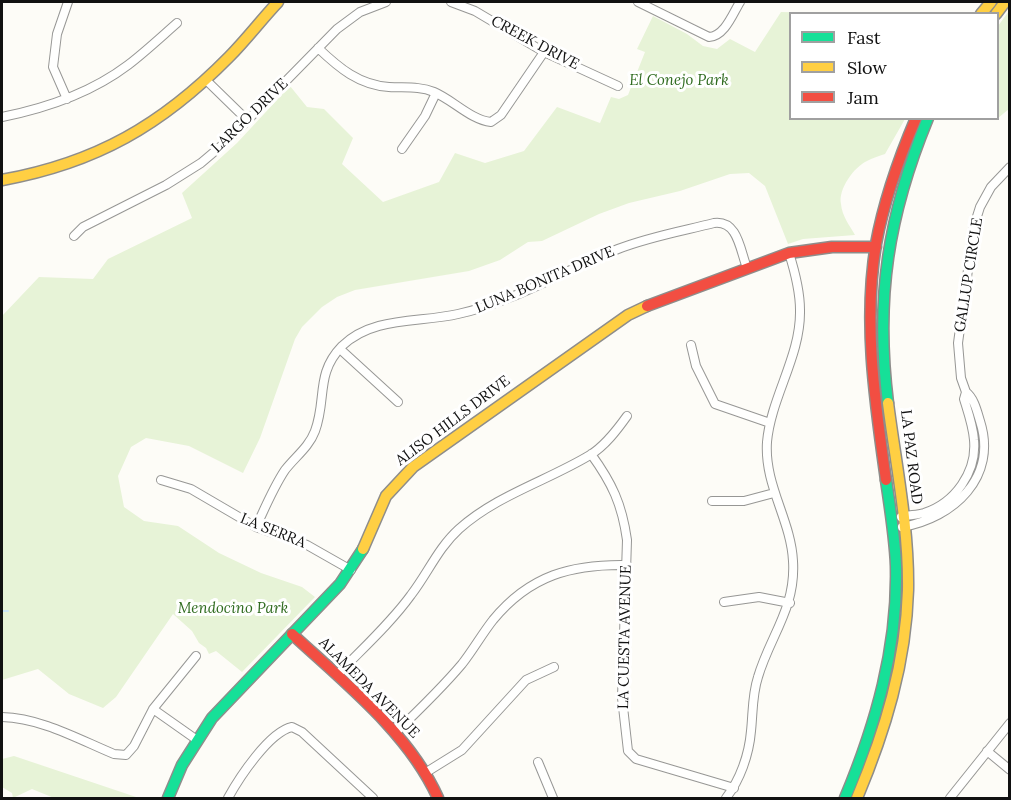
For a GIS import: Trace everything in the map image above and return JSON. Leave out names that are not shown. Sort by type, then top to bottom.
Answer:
[{"type":"main road","points":[[2,180],[55,168],[110,148],[152,124],[206,80],[278,2]]},
{"type":"main road","name":"LA PAZ ROAD","points":[[845,798],[877,717],[888,670],[896,592],[892,523],[872,361],[872,297],[876,247],[890,188],[905,142],[915,120]]},
{"type":"main road","name":"LA PAZ ROAD","points":[[857,798],[888,721],[900,671],[907,605],[907,555],[884,362],[882,319],[888,247],[902,186],[927,120]]},
{"type":"main road","name":"ALISO HILLS DRIVE","points":[[168,798],[182,765],[212,718],[351,570],[386,496],[403,476],[423,459],[628,315],[661,299],[811,247],[835,245],[876,247]]},
{"type":"main road","name":"ALAMEDA AVENUE","points":[[292,634],[395,733],[425,773],[438,798]]},
{"type":"street","points":[[67,99],[53,67],[57,34],[68,2]]},
{"type":"street","name":"LARGO DRIVE","points":[[74,237],[83,227],[166,185],[201,163],[227,141],[337,29],[360,12],[386,2]]},
{"type":"street","name":"CREEK DRIVE","points":[[451,2],[475,11],[544,52],[618,86]]},
{"type":"street","points":[[638,2],[704,35],[715,36],[723,30],[740,2]]},
{"type":"street","points":[[2,117],[27,112],[67,99],[92,87],[128,65],[177,23]]},
{"type":"street","points":[[318,48],[351,77],[388,87],[422,88],[436,93],[480,119],[491,122],[501,116],[544,52]]},
{"type":"street","points":[[206,80],[248,120]]},
{"type":"street","points":[[402,149],[436,93]]},
{"type":"street","name":"GALLUP CIRCLE","points":[[892,523],[929,520],[952,508],[972,486],[979,471],[984,440],[971,396],[966,392],[961,378],[958,343],[974,226],[980,207],[991,187],[1010,167]]},
{"type":"street","name":"LUNA BONITA DRIVE","points":[[256,527],[277,483],[305,448],[315,431],[327,367],[351,338],[367,328],[460,314],[525,291],[618,249],[714,223],[725,223],[733,229],[747,268]]},
{"type":"street","name":"ALISO HILLS DRIVE","points":[[876,247],[888,247]]},
{"type":"street","points":[[726,798],[734,788],[747,756],[758,677],[790,603],[793,583],[791,541],[769,477],[766,456],[770,423],[799,328],[799,294],[789,253]]},
{"type":"street","points":[[692,345],[696,366],[715,404],[770,423]]},
{"type":"street","points":[[340,349],[398,402]]},
{"type":"street","points":[[337,675],[395,615],[413,593],[434,558],[459,529],[494,504],[591,454],[614,433],[627,416]]},
{"type":"street","name":"LA CUESTA AVENUE","points":[[591,454],[618,498],[627,540],[622,698],[628,751],[636,759],[734,788]]},
{"type":"street","name":"LA SERRA","points":[[161,480],[191,489],[256,527],[307,545],[351,570]]},
{"type":"street","points":[[712,501],[744,501],[774,493]]},
{"type":"street","points":[[395,733],[437,693],[464,662],[493,620],[512,600],[535,584],[563,571],[596,565],[627,565]]},
{"type":"street","points":[[723,602],[759,597],[790,603]]},
{"type":"street","points":[[2,717],[20,718],[38,723],[120,755],[126,755],[131,751],[153,709],[196,656]]},
{"type":"street","points":[[425,773],[462,750],[526,680],[554,667]]},
{"type":"street","points":[[153,709],[197,740]]},
{"type":"street","points":[[950,798],[1010,723]]},
{"type":"street","points":[[228,798],[239,778],[255,758],[282,731],[292,727],[302,732],[373,798]]},
{"type":"street","points":[[987,751],[1010,770]]},
{"type":"street","points":[[538,762],[553,798]]},
{"type":"green space","points":[[1009,11],[1009,109],[999,117],[999,25]]},
{"type":"green space","points":[[781,12],[789,12],[789,120],[904,120],[885,154],[862,164],[844,185],[841,198],[842,208],[846,221],[855,235],[803,239],[788,244],[765,186],[749,173],[730,174],[599,214],[542,241],[528,242],[500,260],[469,271],[355,290],[337,297],[322,307],[302,327],[295,339],[260,438],[243,473],[189,446],[146,438],[131,447],[118,476],[124,507],[144,521],[178,526],[219,553],[261,573],[302,587],[315,597],[242,672],[216,651],[209,654],[192,631],[173,614],[116,697],[103,708],[69,694],[38,669],[2,680],[2,316],[39,277],[93,279],[108,259],[192,218],[182,193],[237,143],[290,86],[307,107],[324,109],[353,138],[342,164],[383,202],[439,182],[455,153],[485,163],[524,151],[557,107],[600,123],[611,97],[619,99],[628,95],[645,52],[637,49],[653,16],[687,34],[703,46],[717,49],[730,39],[755,52]]},
{"type":"green space","points":[[14,756],[139,798],[54,798],[32,789],[13,798],[12,793],[2,787],[2,759]]},
{"type":"waterway","points":[[2,611],[8,611]]},
{"type":"traffic: fast","points":[[888,403],[883,328],[888,258],[903,189],[927,120]]},
{"type":"traffic: fast","points":[[845,798],[866,742],[883,685],[893,626],[896,566],[886,480]]},
{"type":"traffic: fast","points":[[168,798],[182,765],[212,718],[340,584],[363,549]]},
{"type":"traffic: slow","points":[[2,180],[36,173],[97,152],[153,121],[204,81],[278,2]]},
{"type":"traffic: slow","points":[[983,12],[991,2]]},
{"type":"traffic: slow","points":[[998,12],[1005,2]]},
{"type":"traffic: slow","points":[[363,549],[386,496],[413,467],[628,315],[647,306]]},
{"type":"traffic: slow","points":[[857,798],[885,722],[898,670],[906,617],[908,566],[888,403]]},
{"type":"traffic: jam","points":[[886,480],[872,362],[872,273],[879,228],[888,195],[915,120]]},
{"type":"traffic: jam","points":[[647,306],[789,253],[832,247],[876,247]]},
{"type":"traffic: jam","points":[[292,634],[393,730],[426,774],[438,798]]},
{"type":"park label","name":"El Conejo Park","points":[[679,81]]},
{"type":"park label","name":"Mendocino Park","points":[[233,609]]}]
